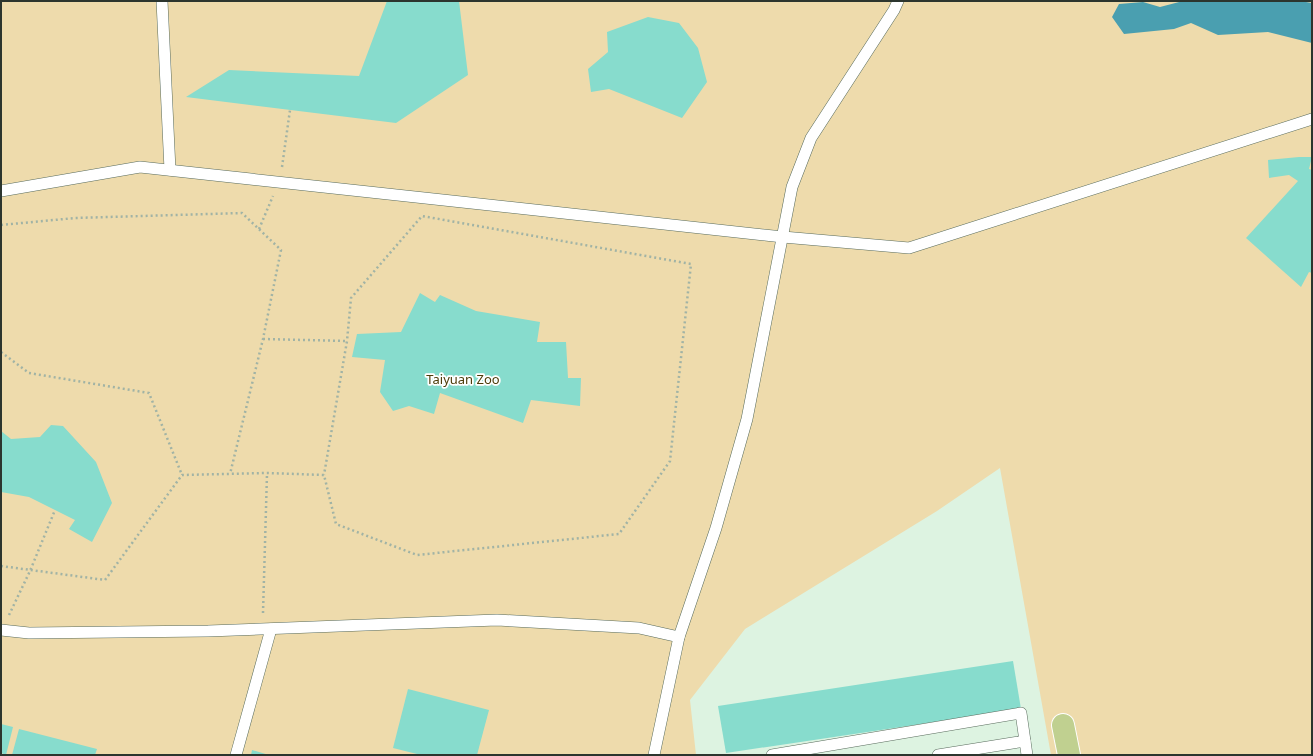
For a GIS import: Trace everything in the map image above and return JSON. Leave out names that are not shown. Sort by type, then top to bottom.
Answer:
[{"type":"highway","points":[[1063,725],[1069,755]]},
{"type":"lane","points":[[162,1],[170,170]]},
{"type":"lane","points":[[654,755],[679,638],[716,528],[748,419],[792,187],[811,138],[894,10],[898,1]]},
{"type":"lane","points":[[1,192],[140,167],[783,237],[909,248],[1312,119]]},
{"type":"lane","points":[[2,630],[37,632],[208,631],[497,620],[639,628],[679,638]]},
{"type":"lane","points":[[236,755],[267,629]]},
{"type":"lane","points":[[772,755],[1021,713],[1027,755]]},
{"type":"lane","points":[[938,755],[1025,741]]},
{"type":"path","points":[[1,225],[76,218],[242,213],[281,250],[263,339],[230,474]]},
{"type":"path","points":[[422,216],[691,264],[670,461],[619,534],[417,555],[336,524],[324,475],[347,341],[351,298],[422,216]]},
{"type":"path","points":[[263,339],[347,341]]},
{"type":"path","points":[[1,352],[29,373],[149,392],[182,475]]},
{"type":"path","points":[[267,474],[267,629]]},
{"type":"path","points":[[182,475],[324,475]]},
{"type":"path","points":[[1,566],[105,580],[182,475]]},
{"type":"path","points":[[2,630],[30,570],[55,510]]},
{"type":"green space","name":"Taiyuan Zoo","points":[[1,1],[1312,1],[1312,755],[1051,755],[1000,468],[937,511],[745,629],[690,700],[696,755],[1,755]]},
{"type":"water","points":[[1183,1],[1300,1],[1312,3],[1312,43],[1268,32],[1218,35],[1191,23],[1174,29],[1124,34],[1112,17],[1119,4],[1143,2],[1160,7]]},
{"type":"building","points":[[387,1],[459,1],[468,75],[396,123],[186,97],[229,70],[359,76]]},
{"type":"building","points":[[648,17],[679,23],[698,48],[707,82],[682,118],[609,89],[591,92],[588,69],[608,52],[607,32]]},
{"type":"building","points":[[1312,157],[1309,169],[1312,170],[1312,273],[1309,272],[1301,287],[1246,238],[1298,181],[1289,175],[1269,178],[1268,160]]},
{"type":"building","points":[[420,293],[435,302],[440,295],[476,311],[540,322],[537,342],[566,342],[568,378],[581,378],[580,406],[531,400],[523,423],[440,393],[434,414],[409,406],[393,411],[380,392],[385,360],[352,357],[357,334],[401,332]]},
{"type":"building","points":[[51,425],[63,426],[96,462],[112,503],[92,542],[69,529],[75,520],[29,497],[1,492],[1,431],[11,439],[40,437]]},
{"type":"building","points":[[1013,661],[1021,709],[726,753],[718,706]]},
{"type":"building","points":[[408,689],[489,710],[477,755],[421,755],[393,748]]},
{"type":"building","points":[[1,724],[13,727],[6,755],[1,753]]},
{"type":"building","points":[[19,729],[97,749],[95,755],[12,755]]},
{"type":"building","points":[[252,750],[269,755],[251,755]]}]
